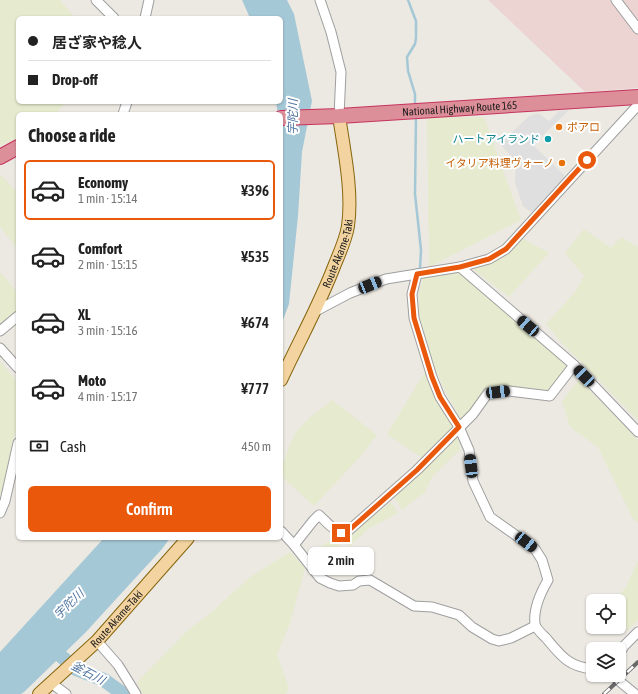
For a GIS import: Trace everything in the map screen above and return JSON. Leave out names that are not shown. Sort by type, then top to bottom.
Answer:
[{"type":"highway","name":"National Highway Route 165","points":[[283,118],[638,97]]},
{"type":"highway","points":[[0,157],[16,148]]},
{"type":"main road","name":"Route Akame-Taki","points":[[283,376],[300,339],[316,311],[341,250],[348,226],[349,200],[347,168],[334,116]]},
{"type":"main road","name":"Route Akame-Taki","points":[[39,694],[97,641],[186,540]]},
{"type":"street","points":[[96,0],[112,16]]},
{"type":"street","points":[[145,16],[149,0]]},
{"type":"street","points":[[320,0],[342,72],[334,116]]},
{"type":"street","points":[[616,0],[638,29]]},
{"type":"street","points":[[316,311],[350,294],[386,279],[460,267],[489,259],[506,249],[638,104]]},
{"type":"street","points":[[460,267],[574,365],[638,432]]},
{"type":"street","points":[[417,274],[412,294],[414,318],[432,377],[440,397],[459,427],[469,450],[473,481],[490,517],[535,549],[542,560],[548,580],[542,590],[535,614],[535,626],[559,655],[569,663],[586,668]]},
{"type":"street","points":[[0,331],[16,318]]},
{"type":"street","points":[[0,348],[16,366]]},
{"type":"street","points":[[294,545],[319,515],[341,533],[347,532],[417,470],[473,414],[488,394],[509,391],[550,396],[574,365]]},
{"type":"street","points":[[0,513],[5,501],[16,452]]},
{"type":"street","points":[[283,533],[320,578],[330,583],[339,586],[353,585],[360,581],[370,580],[414,606],[432,607],[459,614],[472,627],[492,639],[499,641],[511,638],[535,626]]},
{"type":"street","points":[[626,644],[638,632]]},
{"type":"street","points":[[97,641],[118,665],[136,694]]},
{"type":"street","points":[[620,682],[635,694]]},
{"type":"street","points":[[51,683],[66,694]]},
{"type":"shaded area","points":[[488,0],[638,0],[638,88],[585,92]]},
{"type":"shaded area","points":[[569,110],[533,145],[566,177],[532,213],[523,206],[515,183],[516,161],[500,144],[529,116],[538,113],[549,121],[559,111]]},
{"type":"green space","points":[[0,0],[60,0],[73,16],[16,16],[16,104],[64,104],[57,112],[16,112],[16,139],[0,146]]},
{"type":"green space","points":[[427,117],[484,117],[521,220],[429,267]]},
{"type":"green space","points":[[0,174],[16,191],[16,247],[0,227]]},
{"type":"green space","points":[[584,229],[611,248],[621,237],[638,247],[638,420],[562,343],[546,324],[576,291],[584,276],[565,253]]},
{"type":"green space","points":[[524,239],[549,253],[509,297],[474,270],[475,266]]},
{"type":"green space","points":[[458,271],[569,365],[549,392],[486,390],[478,404],[462,420],[447,395],[433,364],[419,314],[419,293],[423,278]]},
{"type":"green space","points":[[0,272],[16,291],[16,315],[0,327]]},
{"type":"green space","points":[[0,361],[16,381],[16,428],[2,494],[0,495]]},
{"type":"green space","points":[[425,372],[438,399],[455,427],[422,458],[387,434]]},
{"type":"green space","points":[[579,380],[638,440],[638,523],[632,517],[598,447],[570,427],[562,401]]},
{"type":"green space","points":[[332,400],[377,435],[358,459],[314,506],[283,478],[283,464],[289,447],[296,432],[308,419]]},
{"type":"green space","points":[[458,435],[460,450],[432,477],[425,492],[402,510],[394,497]]},
{"type":"green space","points":[[391,502],[398,513],[368,529],[349,547],[344,539]]},
{"type":"green space","points":[[335,537],[344,552],[318,566],[309,555]]},
{"type":"green space","points":[[290,552],[305,568],[290,623],[277,655],[289,688],[286,694],[143,694],[137,682],[186,632],[214,610],[250,577]]},
{"type":"green space","points":[[638,561],[638,620],[627,631],[626,594],[620,594],[626,587]]},
{"type":"water","name":"宇陀川","points":[[242,0],[287,0],[294,14],[312,101],[302,152],[298,216],[289,304],[283,320],[283,112],[278,112],[276,104],[283,104],[283,16],[249,16]]},
{"type":"water","name":"宇陀川","points":[[102,540],[169,540],[85,633],[21,694],[0,694],[0,652]]},
{"type":"waterway","points":[[408,0],[416,21],[415,44],[407,57],[408,71],[415,94],[415,107]]},
{"type":"waterway","points":[[416,116],[415,194],[421,250],[420,269]]},
{"type":"waterway","name":"釜石川","points":[[47,644],[76,669],[104,680],[123,694]]},
{"type":"railway","points":[[604,694],[638,662]]},
{"type":"place","name":"ポアロ","points":[[559,127]]},
{"type":"place","name":"ハートアイランド","points":[[548,139]]},
{"type":"place","name":"イタリア料理ヴォーノ","points":[[562,163]]},
{"type":"route","points":[[341,533],[347,532],[405,481],[459,427],[440,397],[432,377],[414,318],[412,294],[417,274],[460,267],[489,259],[506,249],[587,160]]}]
